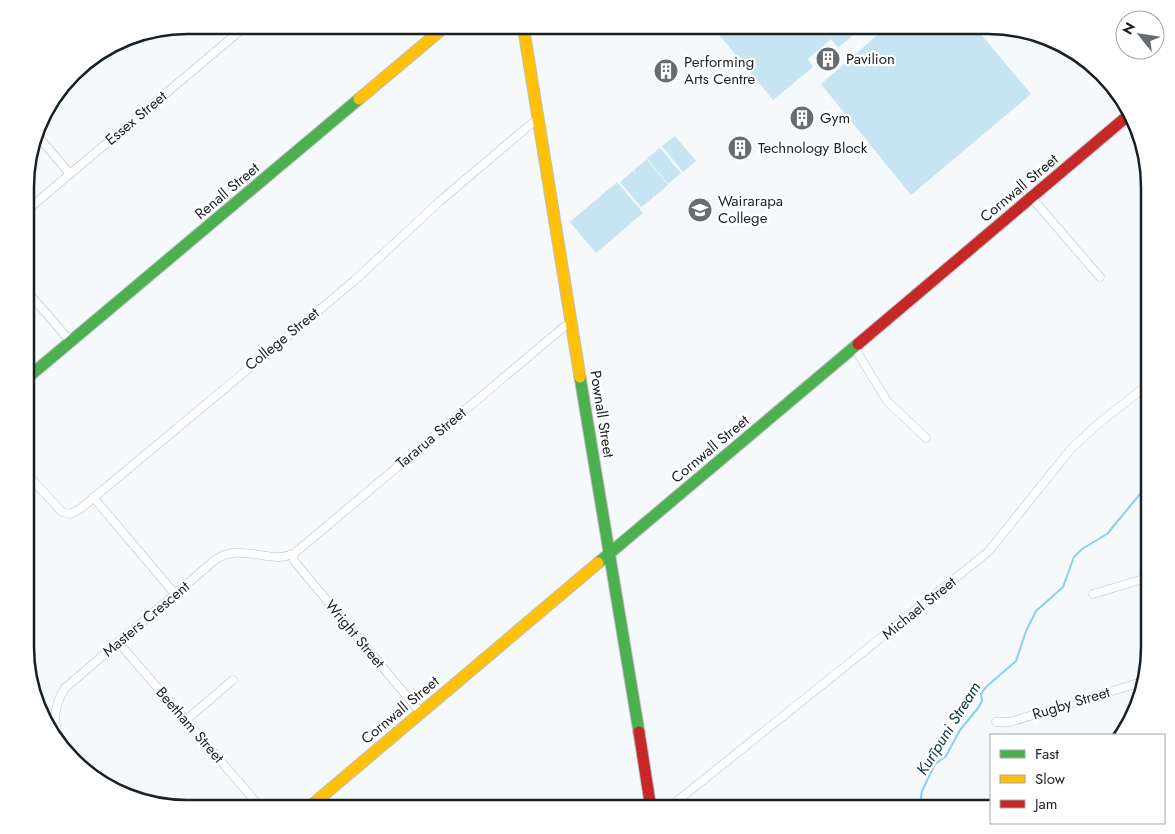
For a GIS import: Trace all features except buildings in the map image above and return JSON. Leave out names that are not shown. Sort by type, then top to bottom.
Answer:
[{"type":"street","name":"Essex Street","points":[[34,204],[236,34]]},
{"type":"street","name":"Renall Street","points":[[34,372],[436,34]]},
{"type":"street","name":"Pownall Street","points":[[524,34],[650,800]]},
{"type":"street","name":"Cornwall Street","points":[[327,800],[420,712],[1125,118]]},
{"type":"street","name":"College Street","points":[[34,481],[62,512],[75,512],[354,281],[440,201],[531,124],[538,121]]},
{"type":"street","points":[[41,140],[70,174]]},
{"type":"street","points":[[1032,197],[1100,277]]},
{"type":"street","points":[[34,299],[71,342]]},
{"type":"street","name":"Tararua Street","points":[[292,555],[565,326],[572,324]]},
{"type":"street","points":[[854,348],[887,401],[926,438]]},
{"type":"street","name":"Michael Street","points":[[677,800],[988,552],[1071,449],[1099,423],[1141,390]]},
{"type":"street","points":[[93,498],[175,594]]},
{"type":"street","name":"Masters Crescent","points":[[55,725],[54,716],[60,696],[71,682],[215,560],[229,552],[292,555]]},
{"type":"street","name":"Wright Street","points":[[292,555],[295,562],[420,712]]},
{"type":"street","points":[[1094,594],[1141,580]]},
{"type":"street","name":"Beetham Street","points":[[118,642],[254,800]]},
{"type":"street","points":[[186,720],[233,680]]},
{"type":"street","name":"Rugby Street","points":[[996,722],[1010,722],[1136,684]]},
{"type":"shaded area","points":[[718,34],[854,34],[838,48],[831,39],[808,59],[813,67],[773,100]]},
{"type":"shaded area","points":[[879,34],[981,34],[1031,94],[911,195],[821,84]]},
{"type":"shaded area","points":[[675,136],[696,161],[683,172],[662,146]]},
{"type":"shaded area","points":[[660,148],[681,173],[668,184],[647,158]]},
{"type":"shaded area","points":[[647,159],[668,185],[655,196],[652,194],[654,197],[641,207],[620,182],[633,171],[636,174],[634,170]]},
{"type":"shaded area","points":[[617,182],[643,213],[596,253],[570,222]]},
{"type":"waterway","name":"Kurīpuni Stream","points":[[920,800],[922,791],[935,764],[946,756],[960,730],[978,708],[982,701],[981,694],[986,687],[1016,661],[1026,631],[1036,611],[1063,587],[1074,557],[1082,549],[1107,534],[1141,493]]},
{"type":"traffic: fast","points":[[34,372],[359,99]]},
{"type":"traffic: fast","points":[[598,563],[858,344]]},
{"type":"traffic: fast","points":[[580,377],[639,732]]},
{"type":"traffic: slow","points":[[359,99],[436,34]]},
{"type":"traffic: slow","points":[[524,34],[580,377]]},
{"type":"traffic: slow","points":[[318,800],[598,563]]},
{"type":"traffic: jam","points":[[858,344],[1125,118]]},
{"type":"traffic: jam","points":[[639,732],[650,800]]},
{"type":"place","name":"Pavilion","points":[[828,59]]},
{"type":"place","name":"Performing Arts Centre","points":[[666,71]]},
{"type":"place","name":"Gym","points":[[802,118]]},
{"type":"place","name":"Technology Block","points":[[740,148]]},
{"type":"place","name":"Wairarapa College","points":[[700,210]]}]
